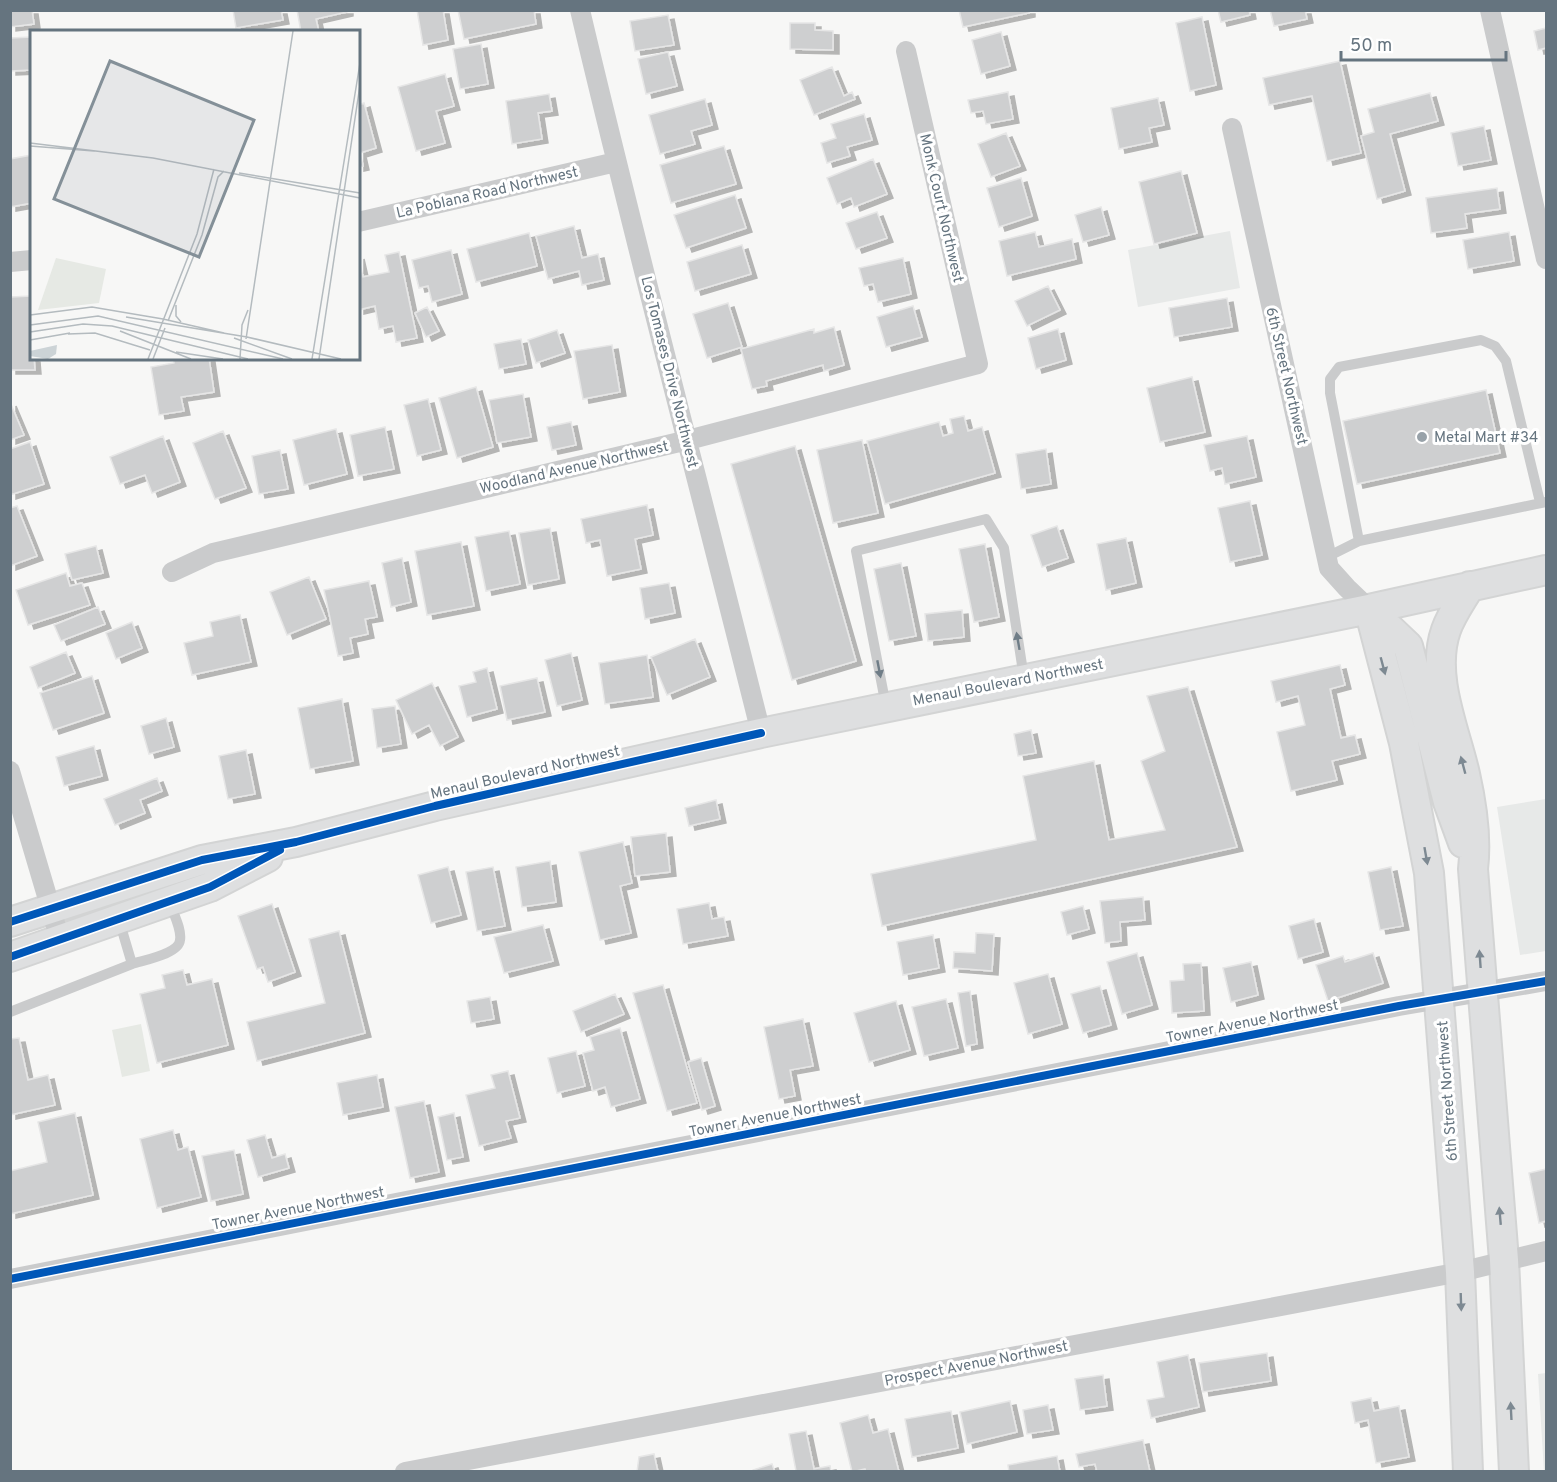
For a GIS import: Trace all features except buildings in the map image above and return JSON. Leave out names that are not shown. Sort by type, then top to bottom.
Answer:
[{"type":"main road","name":"Menaul Boulevard Northwest","points":[[10,922],[202,860],[296,842],[435,806],[886,707],[1369,609],[1546,570]]},
{"type":"main road","name":"6th Street Northwest","points":[[1470,586],[1446,630],[1440,661],[1449,712],[1465,774],[1476,844],[1473,869],[1504,1260],[1510,1471]]},
{"type":"main road","name":"6th Street Northwest","points":[[1369,609],[1408,646],[1448,802],[1473,869]]},
{"type":"main road","name":"6th Street Northwest","points":[[1369,609],[1404,743],[1429,873],[1460,1272],[1468,1472]]},
{"type":"main road","name":"Menaul Boulevard Northwest","points":[[10,957],[210,887],[296,842]]},
{"type":"street","name":"Los Tomases Drive Northwest","points":[[580,10],[616,162],[761,734]]},
{"type":"street","points":[[1490,10],[1546,259]]},
{"type":"street","name":"Monk Court Northwest","points":[[906,51],[978,364]]},
{"type":"street","name":"6th Street Northwest","points":[[1232,128],[1329,568],[1369,609]]},
{"type":"street","name":"La Poblana Road Northwest","points":[[360,222],[616,162]]},
{"type":"street","points":[[10,262],[30,260]]},
{"type":"street","name":"Woodland Avenue Northwest","points":[[172,572],[213,553],[688,440],[978,364]]},
{"type":"street","points":[[10,771],[60,940]]},
{"type":"street","name":"Towner Avenue Northwest","points":[[10,1279],[1104,1063],[1546,981]]},
{"type":"street","name":"Prospect Avenue Northwest","points":[[405,1472],[1460,1272],[1546,1251]]},
{"type":"lane","points":[[1327,557],[1359,541],[1543,502],[1506,361],[1496,346],[1481,340],[1339,368],[1330,379],[1330,393],[1359,541]]},
{"type":"lane","points":[[886,707],[855,551],[986,519],[1004,548],[1024,679]]},
{"type":"lane","points":[[10,1012],[132,964],[172,951],[179,946],[181,938],[169,902]]},
{"type":"lane","points":[[119,920],[132,964]]},
{"type":"shaded area","points":[[1230,231],[1240,288],[1138,307],[1128,250]]},
{"type":"shaded area","points":[[1546,799],[1546,951],[1520,955],[1497,807]]},
{"type":"shaded area","points":[[141,1024],[150,1071],[122,1077],[112,1030]]},
{"type":"shaded area","points":[[1546,1373],[1546,1471],[1544,1472],[1538,1374]]},
{"type":"cycle path","points":[[10,922],[202,860],[296,842],[435,806],[761,733]]},
{"type":"cycle path","points":[[10,957],[210,887],[280,850]]},
{"type":"cycle path","points":[[10,1279],[1399,1006],[1546,981]]},
{"type":"place","name":"Metal Mart #34","points":[[1422,437]]}]
